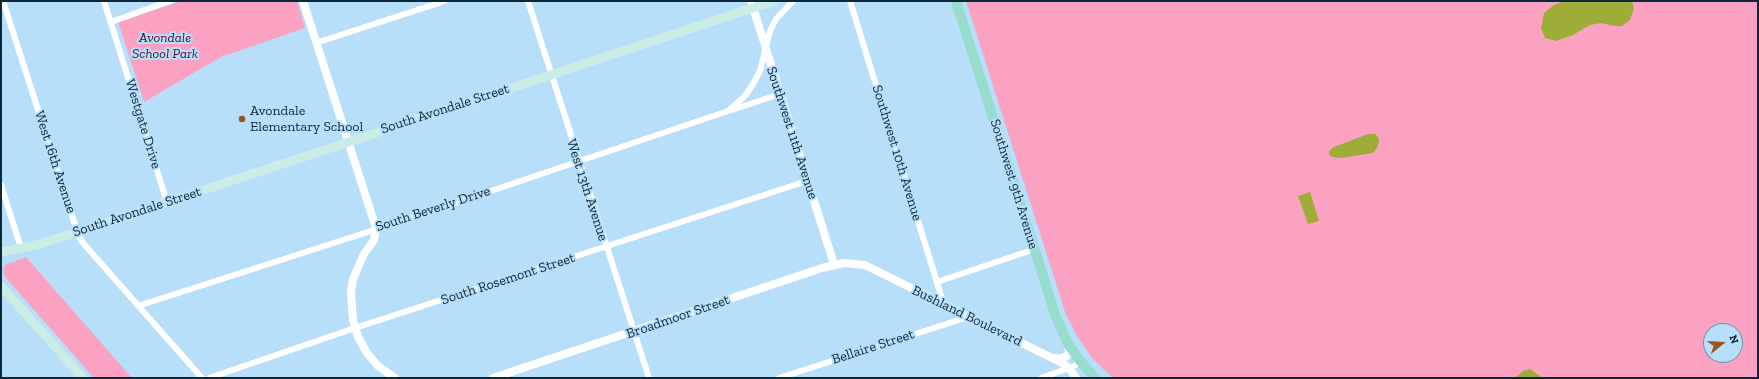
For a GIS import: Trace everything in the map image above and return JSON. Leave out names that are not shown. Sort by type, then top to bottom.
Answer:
[{"type":"main road","name":"South Avondale Street","points":[[1,252],[77,232],[550,74],[752,4],[774,1]]},
{"type":"main road","name":"Southwest 9th Avenue","points":[[956,1],[1055,314],[1074,366]]},
{"type":"main road","points":[[1,260],[16,249]]},
{"type":"main road","points":[[1,286],[83,378]]},
{"type":"main road","name":"Bushland Boulevard","points":[[1074,366],[1095,378]]},
{"type":"street","name":"West 16th Avenue","points":[[3,1],[77,232],[83,243],[202,378]]},
{"type":"street","name":"Westgate Drive","points":[[104,1],[167,202]]},
{"type":"street","points":[[111,22],[170,1]]},
{"type":"street","points":[[303,1],[376,228],[374,240],[364,254],[353,279],[351,307],[355,328],[367,352],[378,366],[395,378]]},
{"type":"street","points":[[316,43],[445,1]]},
{"type":"street","name":"West 13th Avenue","points":[[528,1],[550,74],[649,378]]},
{"type":"street","name":"South Beverly Drive","points":[[728,111],[745,96],[753,84],[764,58],[765,46],[776,19],[793,1]]},
{"type":"street","name":"Southwest 10th Avenue","points":[[850,1],[944,305]]},
{"type":"street","name":"Southwest 11th Avenue","points":[[752,4],[834,264]]},
{"type":"street","name":"South Beverly Drive","points":[[138,306],[780,94]]},
{"type":"street","name":"South Rosemont Street","points":[[209,378],[355,328],[807,181]]},
{"type":"street","points":[[1,186],[16,249]]},
{"type":"street","points":[[937,282],[1035,249]]},
{"type":"street","name":"Broadmoor Street","points":[[493,378],[834,264],[844,263],[865,265]]},
{"type":"street","name":"Bushland Boulevard","points":[[865,265],[1051,358],[1074,366]]},
{"type":"street","name":"Bellaire Street","points":[[779,378],[968,317]]},
{"type":"street","points":[[1051,358],[1063,358],[1068,349]]},
{"type":"street","points":[[1041,378],[1074,366]]},
{"type":"street","name":"Southwest 9th Avenue","points":[[1074,366],[1076,378]]},
{"type":"green space","name":"Avondale School Park","points":[[182,1],[297,1],[305,28],[221,57],[144,102],[118,22]]},
{"type":"green space","points":[[966,1],[1758,1],[1758,378],[1113,378],[1093,359],[1078,338],[1066,315]]},
{"type":"green space","points":[[26,257],[132,378],[94,378],[5,277],[3,270],[5,265]]},
{"type":"shaded area","points":[[1565,1],[1632,1],[1634,8],[1630,20],[1622,26],[1601,23],[1590,25],[1573,35],[1556,41],[1545,38],[1541,28],[1544,13],[1554,5]]},
{"type":"shaded area","points":[[1368,134],[1375,134],[1378,137],[1379,142],[1373,153],[1341,158],[1332,157],[1329,154],[1329,151],[1334,147]]},
{"type":"shaded area","points":[[1310,192],[1319,221],[1308,224],[1298,196]]},
{"type":"shaded area","points":[[1530,369],[1543,378],[1515,378],[1523,371]]},
{"type":"place","name":"Avondale Elementary School","points":[[242,119]]}]
